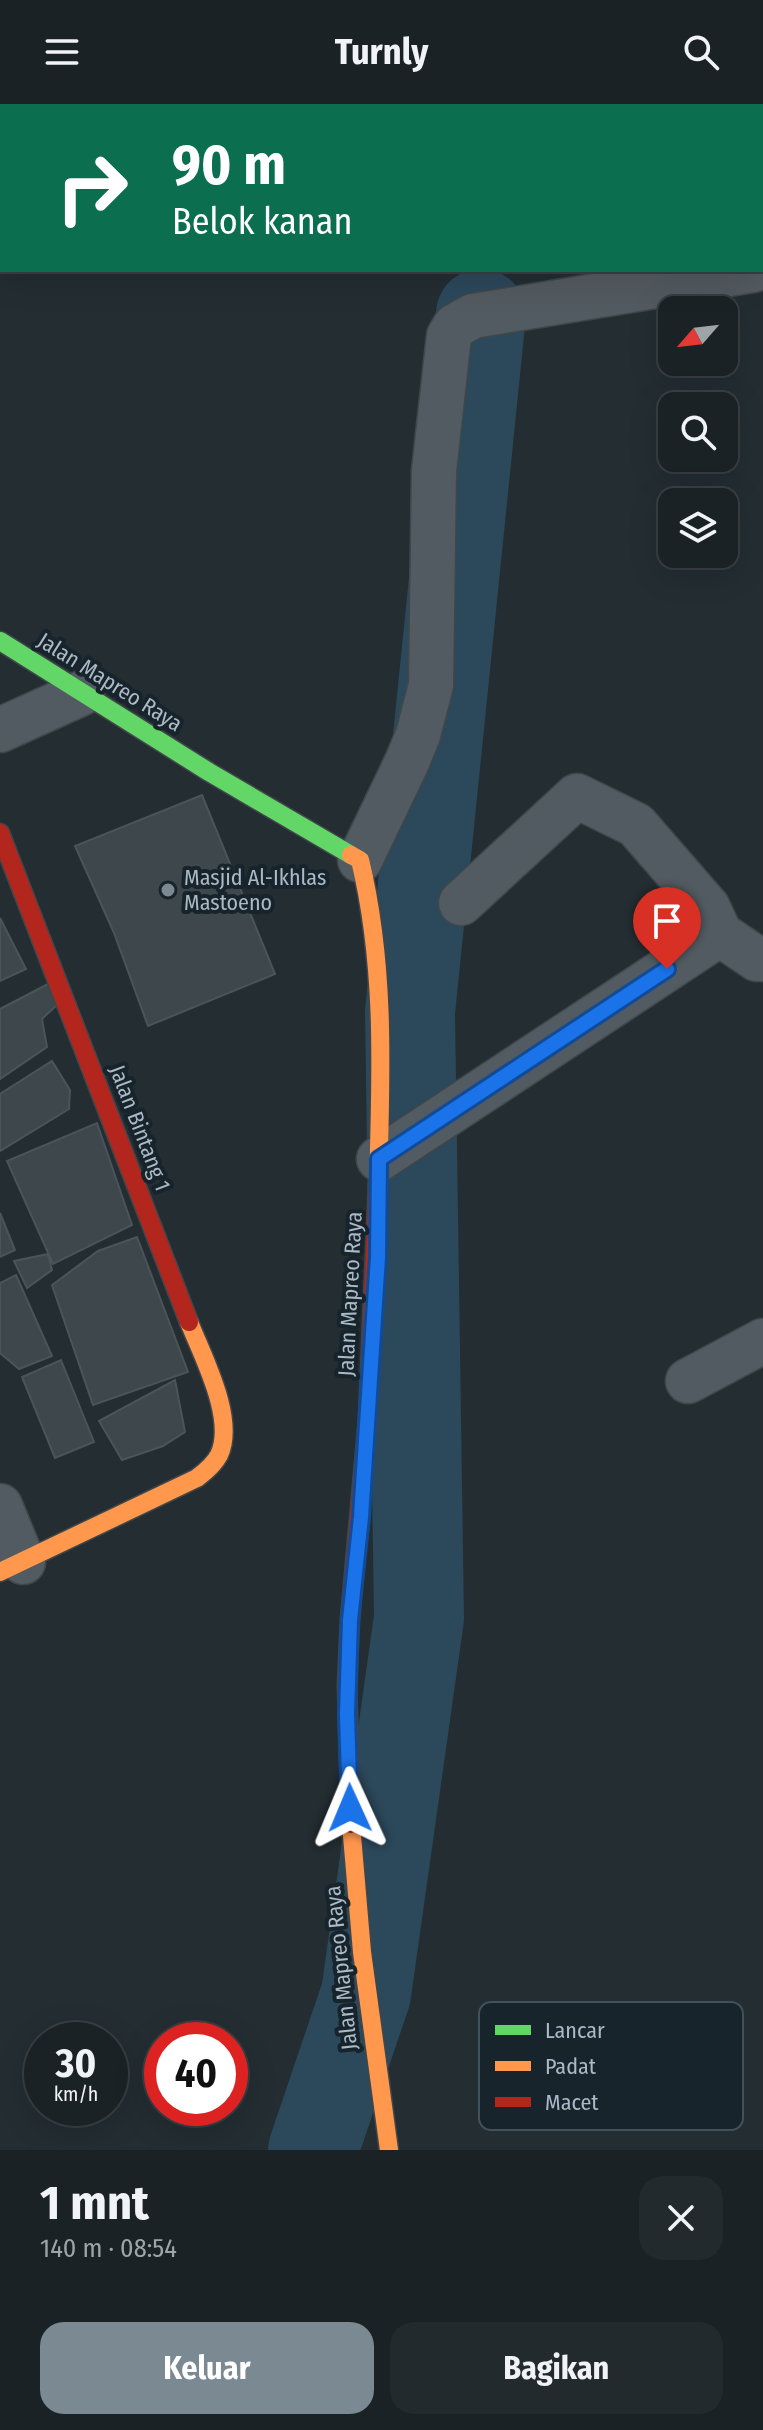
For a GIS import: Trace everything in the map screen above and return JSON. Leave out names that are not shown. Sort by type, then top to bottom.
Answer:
[{"type":"street","points":[[360,860],[418,735],[431,685],[434,471],[449,336],[455,326],[473,316],[741,272]]},
{"type":"street","name":"Jalan Mapreo Raya","points":[[0,641],[209,772],[360,860],[373,916],[381,1038],[378,1257],[361,1517],[350,1620],[347,1714],[350,1808],[366,1994],[389,2150]]},
{"type":"street","points":[[0,730],[82,693]]},
{"type":"street","points":[[461,903],[577,796],[636,825],[708,908],[720,934],[757,959],[763,959]]},
{"type":"street","name":"Jalan Bintang 1","points":[[0,833],[221,1404],[223,1444],[216,1465],[197,1478],[11,1567]]},
{"type":"street","points":[[379,1159],[720,934]]},
{"type":"street","points":[[688,1381],[763,1341]]},
{"type":"street","points":[[0,1506],[11,1567]]},
{"type":"building","name":"Masjid Al-Ikhlas Mastoeno","points":[[202,795],[275,974],[148,1026],[114,933],[75,846]]},
{"type":"building","points":[[0,918],[26,969],[0,981]]},
{"type":"building","points":[[50,983],[58,1004],[42,1019],[47,1047],[0,1079],[0,1009]]},
{"type":"building","points":[[52,1061],[70,1090],[69,1109],[0,1151],[0,1094]]},
{"type":"building","points":[[97,1123],[132,1225],[53,1264],[7,1161]]},
{"type":"building","points":[[0,1213],[15,1250],[0,1257]]},
{"type":"building","points":[[137,1237],[188,1372],[93,1405],[52,1285],[98,1251]]},
{"type":"building","points":[[48,1254],[52,1270],[27,1288],[14,1261]]},
{"type":"building","points":[[16,1275],[52,1356],[19,1369],[0,1353],[0,1283]]},
{"type":"building","points":[[61,1360],[94,1442],[55,1458],[22,1377]]},
{"type":"building","points":[[175,1380],[185,1432],[163,1446],[122,1460],[99,1421]]},
{"type":"waterway","points":[[313,2150],[366,1994],[419,1618],[410,1012],[481,314]]},
{"type":"traffic: fast","points":[[0,641],[209,772],[351,855]]},
{"type":"traffic: slow","points":[[351,855],[360,860],[378,981],[378,1185]]},
{"type":"traffic: slow","points":[[0,1572],[197,1478],[215,1462],[223,1440],[221,1406],[189,1322]]},
{"type":"traffic: slow","points":[[351,1824],[362,1952],[389,2150]]},
{"type":"traffic: jam","points":[[0,833],[189,1322]]},
{"type":"traffic: jam","points":[[351,1824],[347,1685],[368,1419],[378,1185]]},
{"type":"place","name":"Masjid Al-Ikhlas Mastoeno","points":[[168,890]]},
{"type":"route","points":[[350,1808],[347,1714],[350,1620],[361,1517],[378,1257],[379,1159],[667,969]]}]
